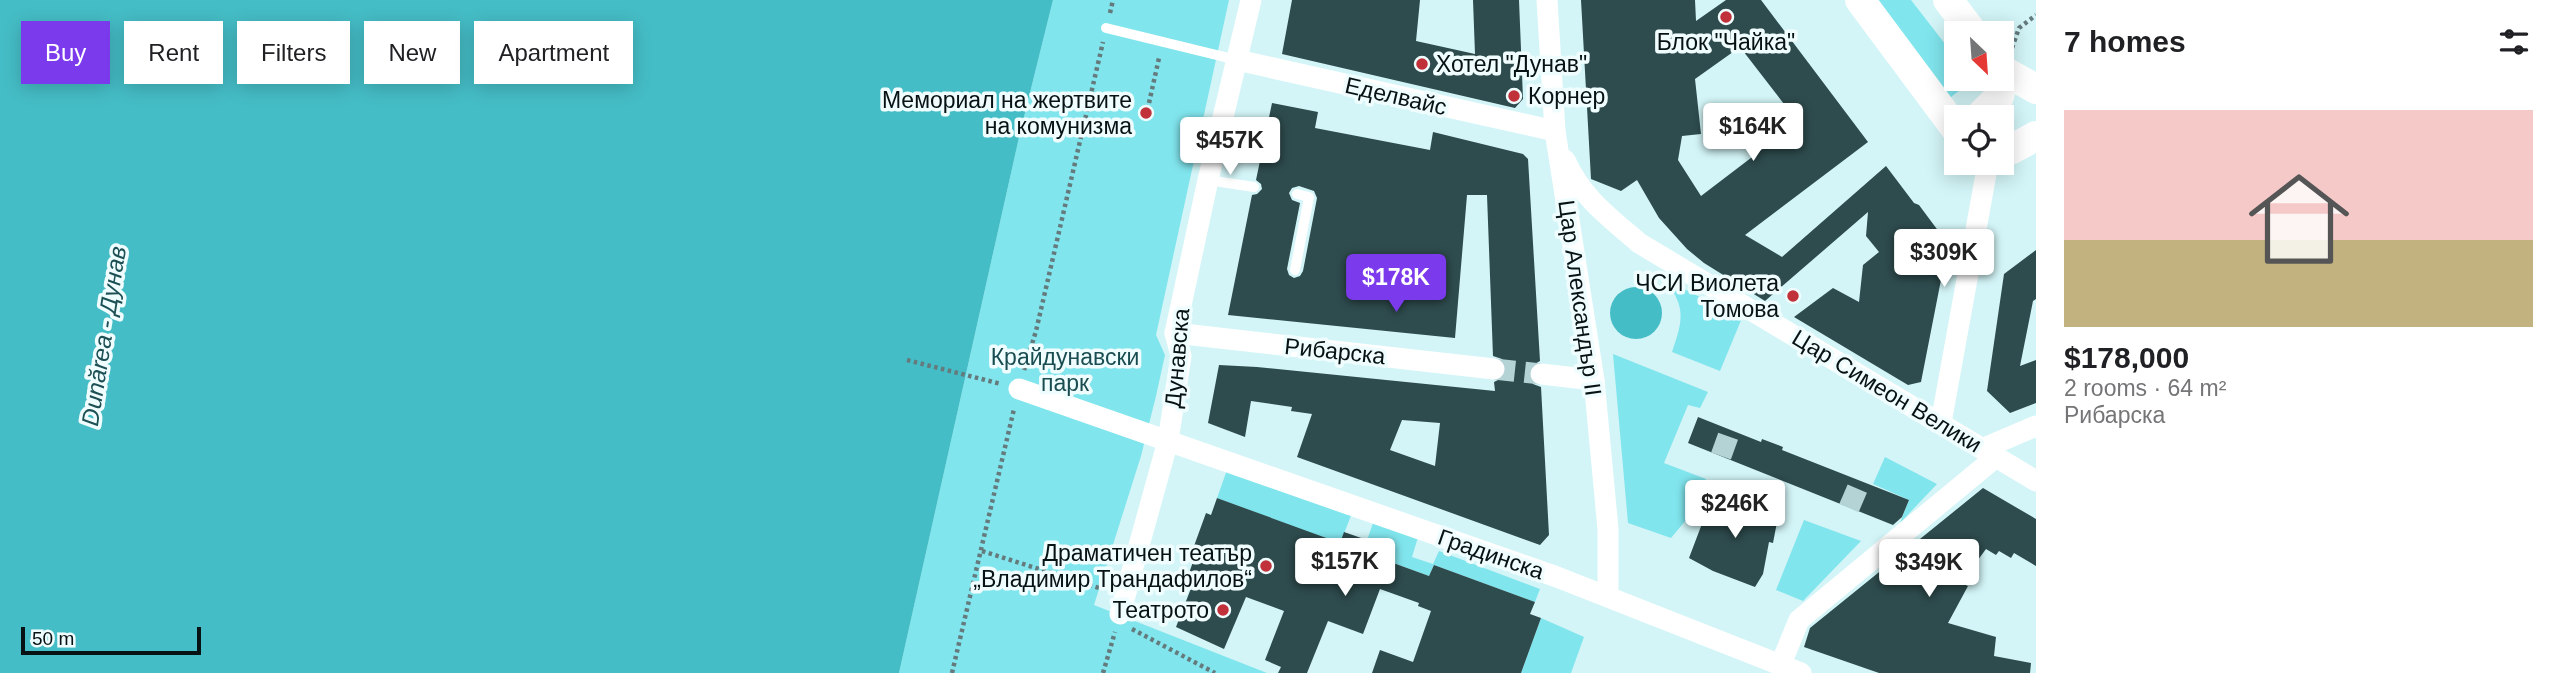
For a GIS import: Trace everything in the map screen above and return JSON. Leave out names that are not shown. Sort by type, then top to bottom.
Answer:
[{"type":"street","name":"Дунавска","points":[[1119,618],[1168,441],[1181,356],[1175,333],[1251,0]]},
{"type":"street","name":"Цар Александър II","points":[[1547,0],[1556,135],[1594,380],[1608,529],[1608,596]]},
{"type":"street","points":[[1860,0],[1945,105]]},
{"type":"street","points":[[1948,0],[1964,21]]},
{"type":"street","name":"Еделвайс","points":[[1237,60],[1556,135]]},
{"type":"street","points":[[2014,77],[2036,89]]},
{"type":"street","points":[[1988,105],[1999,97],[2000,91]]},
{"type":"street","name":"Цар Симеон Велики","points":[[1556,135],[1572,176],[1588,199],[1639,243],[2036,481]]},
{"type":"street","points":[[2014,148],[2036,136]]},
{"type":"street","points":[[1941,423],[1986,175]]},
{"type":"street","name":"Рибарска","points":[[1175,333],[1494,369]]},
{"type":"street","points":[[1541,374],[1594,380]]},
{"type":"street","name":"Градинска","points":[[1019,389],[1608,596],[1801,673]]},
{"type":"street","points":[[1780,666],[1799,620],[1989,453],[2036,426]]},
{"type":"lane","points":[[1106,28],[1237,60]]},
{"type":"lane","points":[[1208,180],[1254,187]]},
{"type":"lane","points":[[1295,270],[1308,197],[1297,194]]},
{"type":"path","points":[[952,673],[1019,389],[1036,331],[1112,0]]},
{"type":"path","points":[[2014,41],[2019,28],[2036,15]]},
{"type":"path","points":[[1149,103],[1163,44]]},
{"type":"path","points":[[907,360],[1019,389]]},
{"type":"path","points":[[982,551],[1100,588]]},
{"type":"path","points":[[1103,673],[1119,618],[1214,673]]},
{"type":"green space","name":"Крайдунавски парк","points":[[1053,0],[1229,0],[1156,335],[1165,355],[1156,396],[1141,456],[1094,605],[1267,673],[899,673],[1020,133]]},
{"type":"green space","points":[[1870,0],[1911,0],[1944,43],[1944,91],[1959,91],[1951,97],[1942,96]]},
{"type":"green space","points":[[1666,280],[1742,318],[1720,371],[1672,352],[1681,315],[1677,299]]},
{"type":"green space","points":[[1613,354],[1708,392],[1700,408],[1688,405],[1664,463],[1706,479],[1692,513],[1671,538],[1628,523]]},
{"type":"green space","points":[[1885,457],[1937,484],[1900,523],[1909,500],[1873,484]]},
{"type":"green space","points":[[1227,470],[1352,513],[1340,544],[1217,498]]},
{"type":"green space","points":[[1374,520],[1419,534],[1412,557],[1433,564],[1439,551],[1540,589],[1535,602],[1434,565],[1429,576],[1363,552]]},
{"type":"green space","points":[[1804,520],[1861,541],[1803,601],[1776,590]]},
{"type":"green space","points":[[1541,618],[1584,637],[1571,673],[1521,673]]},
{"type":"water","name":"Dunărea - Дунав","points":[[0,0],[1053,0],[1020,133],[899,673],[0,673]]},
{"type":"water","points":[[1636,287],[1655,294],[1662,313],[1655,332],[1636,339],[1617,332],[1610,313],[1617,294]]},
{"type":"building","points":[[1292,0],[1420,0],[1416,41],[1475,54],[1473,0],[1519,0],[1523,99],[1515,108],[1282,54]]},
{"type":"building","points":[[1581,0],[1695,0],[1696,21],[1726,0],[1761,0],[1868,142],[1745,235],[1782,257],[1886,166],[1948,244],[1921,382],[1908,385],[1794,317],[1833,288],[1859,302],[1863,265],[1879,252],[1866,236],[1868,212],[1765,301],[1704,263],[1687,249],[1659,218],[1637,180],[1621,191],[1591,179]],"holes":[[[1740,47],[1791,113],[1786,117],[1790,123],[1762,144],[1764,148],[1701,196],[1678,160],[1682,136],[1701,134],[1695,79]]]},
{"type":"building","points":[[1272,103],[1318,112],[1315,128],[1430,150],[1433,132],[1523,154],[1528,159],[1540,361],[1531,366],[1528,373],[1533,384],[1541,387],[1549,535],[1540,545],[1297,457],[1312,414],[1291,411],[1292,407],[1251,401],[1245,437],[1208,423],[1219,365],[1495,391],[1494,382],[1504,377],[1507,371],[1502,359],[1493,356],[1487,195],[1467,195],[1455,338],[1228,315],[1252,195],[1262,189],[1256,180]],"holes":[[[1299,186],[1314,191],[1317,198],[1303,271],[1300,276],[1294,278],[1289,275],[1287,269],[1300,203],[1292,200],[1289,193],[1292,188]],[[1402,420],[1440,423],[1435,466],[1390,450]]]},
{"type":"building","points":[[2036,250],[2036,299],[2033,301],[2020,366],[2036,360],[2036,403],[2010,413],[1987,391],[2004,274]]},
{"type":"building","points":[[1698,417],[1761,442],[1762,439],[1783,447],[1782,450],[1909,500],[1902,517],[1893,525],[1688,443]]},
{"type":"building","points":[[1983,488],[2036,519],[2036,566],[2014,553],[2011,558],[1999,551],[1996,555],[1986,549],[1961,583],[1968,586],[1948,623],[1996,637],[1994,656],[2031,663],[2030,673],[1879,673],[1804,647],[1810,628]]},
{"type":"building","points":[[1714,492],[1736,504],[1737,499],[1778,517],[1773,543],[1769,542],[1763,574],[1755,587],[1713,571],[1689,558]]},
{"type":"building","points":[[1217,498],[1340,543],[1344,532],[1367,540],[1363,552],[1429,576],[1434,565],[1535,602],[1530,614],[1541,618],[1521,673],[1372,673],[1380,650],[1413,662],[1431,611],[1418,606],[1419,603],[1380,589],[1363,634],[1328,621],[1307,673],[1278,673],[1281,667],[1265,660],[1284,611],[1246,597],[1224,649],[1176,627],[1195,578],[1188,576],[1194,559],[1190,557],[1206,513],[1211,515]]},
{"type":"tunnel","points":[[1494,369],[1541,374]]},
{"type":"tunnel","points":[[1721,456],[1730,431]]},
{"type":"tunnel","points":[[1849,508],[1861,480]]},
{"type":"place","name":"Блок \"Чайка\"","points":[[1726,17]]},
{"type":"place","name":"Хотел \"Дунав\"","points":[[1422,64]]},
{"type":"place","name":"Корнер","points":[[1514,96]]},
{"type":"place","name":"Мемориал на жертвите на комунизма","points":[[1146,113]]},
{"type":"place","name":"ЧСИ Виолета Томова","points":[[1793,296]]},
{"type":"place","name":"Драматичен театър „Владимир Трандафилов“","points":[[1266,566]]},
{"type":"place","name":"Театрото","points":[[1223,610]]}]
